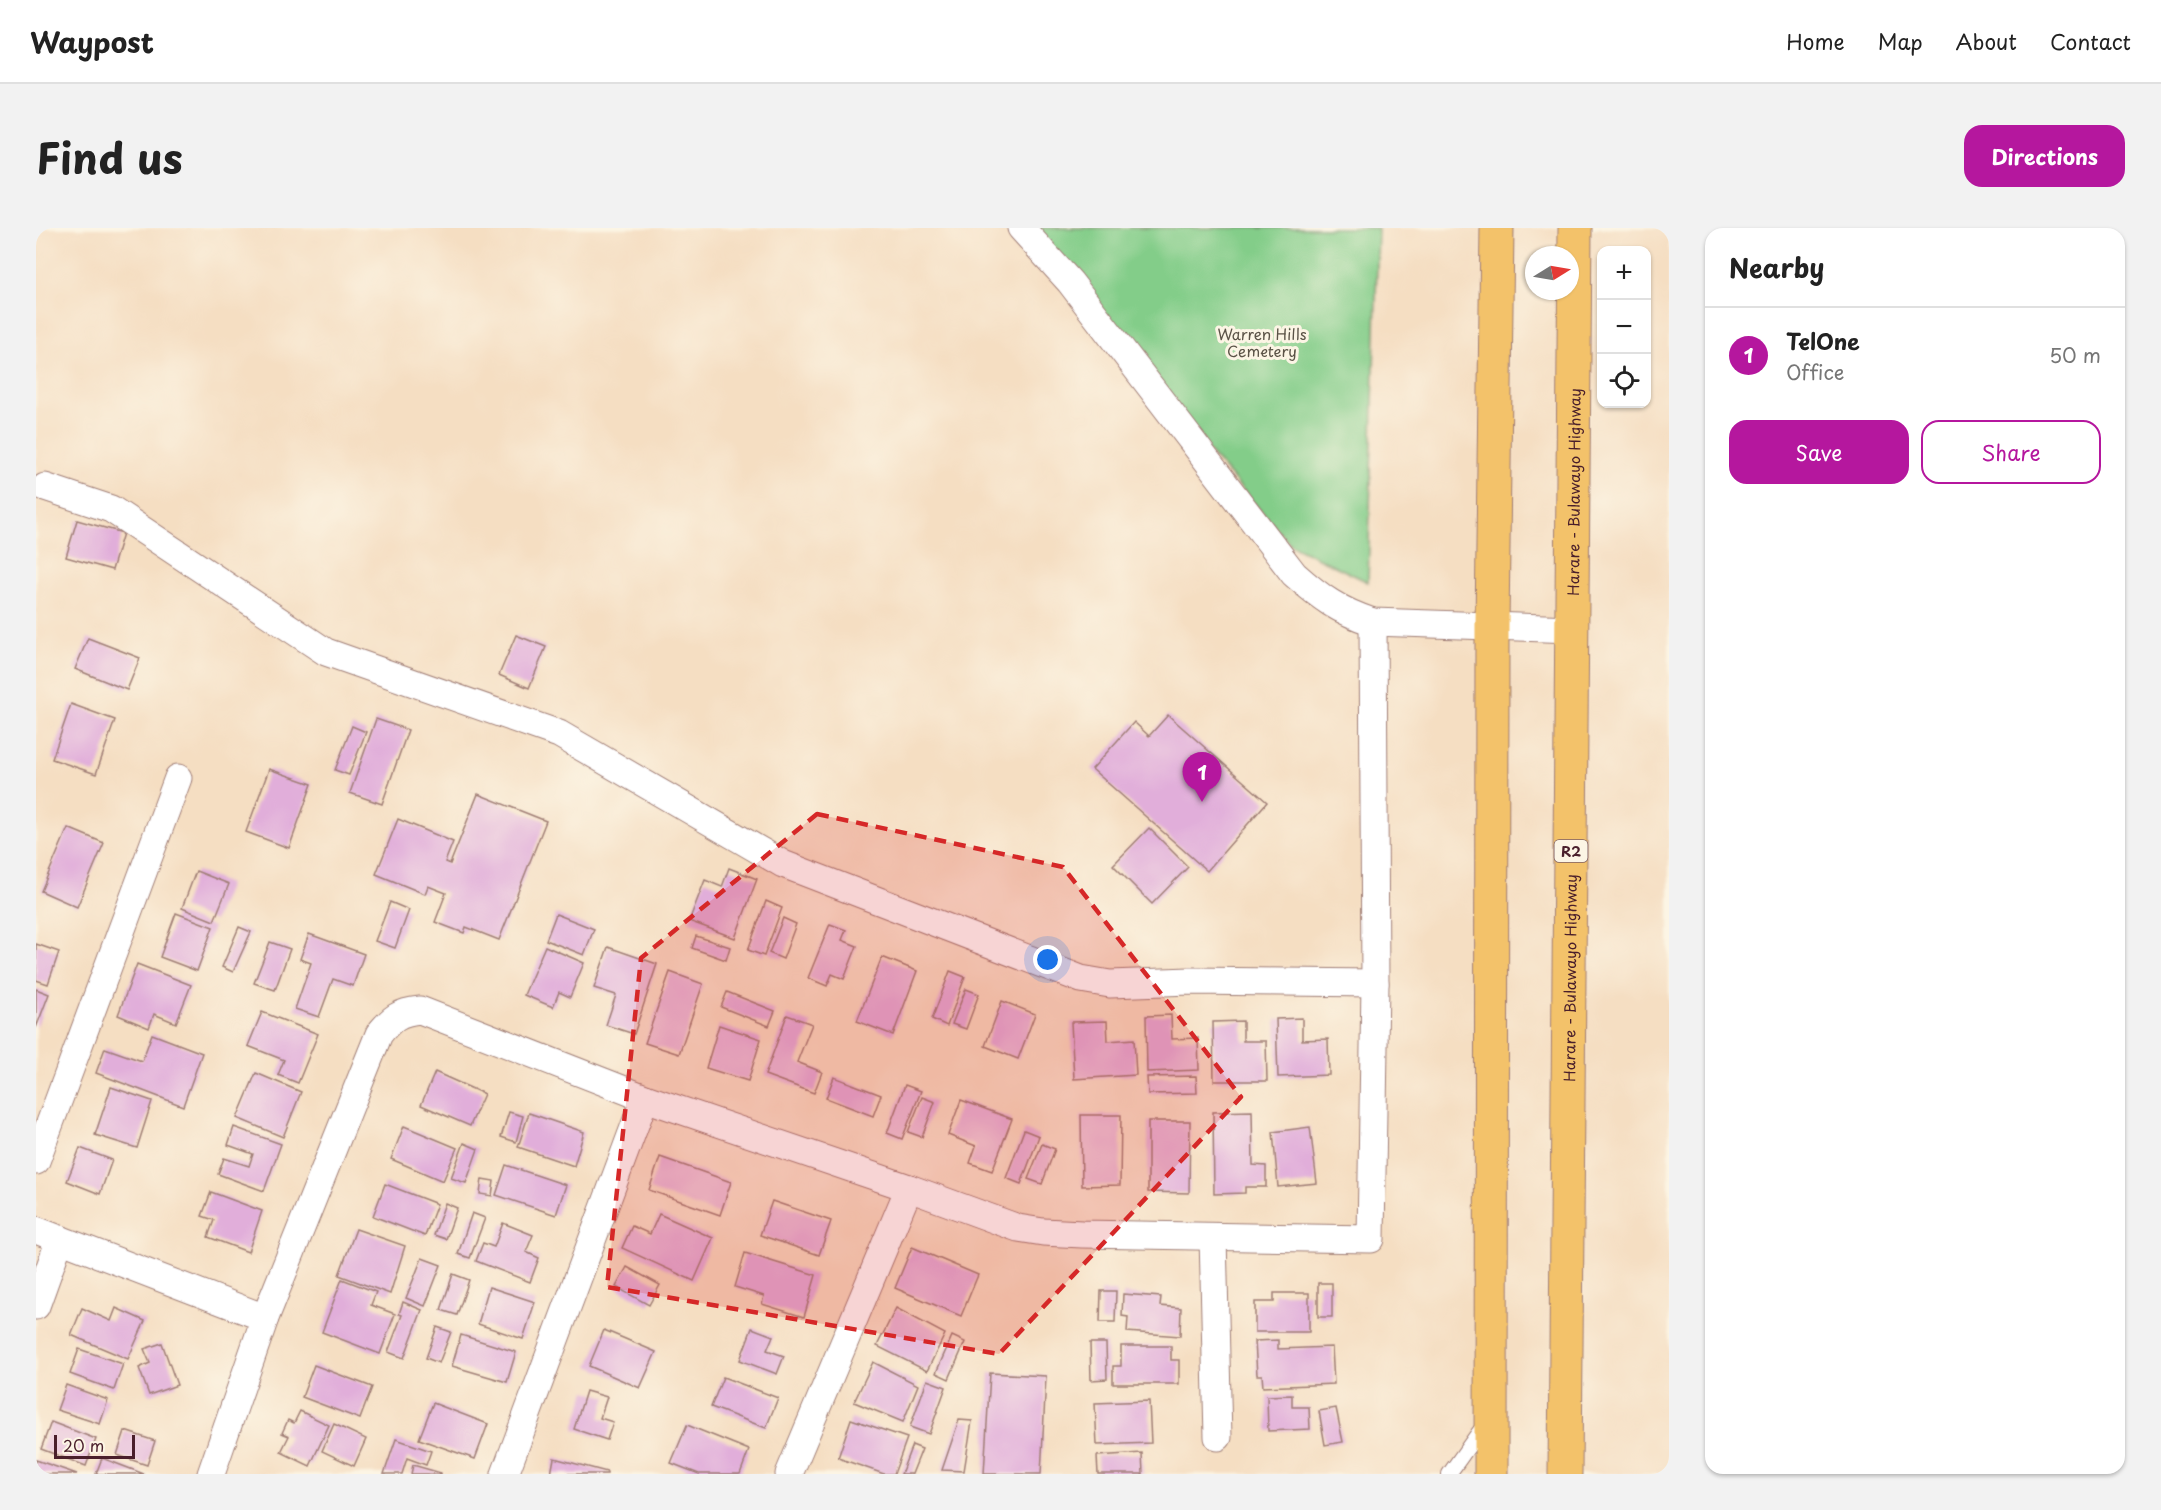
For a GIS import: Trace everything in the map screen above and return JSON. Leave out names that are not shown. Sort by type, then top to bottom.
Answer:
[{"type":"highway","points":[[1491,1474],[1492,626],[1497,228]]},
{"type":"highway","name":"Harare - Bulawayo Highway","points":[[1565,1474],[1575,228]]},
{"type":"street","points":[[1021,228],[1070,282],[1294,574],[1320,597],[1347,614],[1373,622],[1573,629]]},
{"type":"street","points":[[45,487],[111,509],[326,651],[560,734],[783,864],[1081,979],[1110,984],[1190,981],[1375,983]]},
{"type":"street","points":[[211,1474],[265,1318],[379,1034],[389,1021],[404,1011],[420,1010],[645,1098],[909,1188],[1018,1228],[1043,1232],[1371,1239],[1375,983],[1373,622]]},
{"type":"street","points":[[36,1161],[178,778]]},
{"type":"street","points":[[505,1474],[645,1098]]},
{"type":"street","points":[[789,1474],[909,1188]]},
{"type":"street","points":[[36,1306],[48,1235],[265,1318]]},
{"type":"street","points":[[1213,1236],[1218,1437]]},
{"type":"lane","points":[[1449,1474],[1468,1444],[1491,1415]]},
{"type":"highlighted area","points":[[817,814],[1063,867],[1241,1097],[999,1354],[607,1287],[641,958]]},
{"type":"green space","name":"Warren Hills Cemetery","points":[[1012,228],[1378,228],[1368,582],[1291,545]]},
{"type":"building","points":[[77,520],[123,533],[112,570],[66,557]]},
{"type":"building","points":[[516,635],[546,647],[529,688],[499,675]]},
{"type":"building","points":[[88,638],[140,658],[127,690],[75,669]]},
{"type":"building","points":[[71,704],[115,720],[96,774],[52,759]]},
{"type":"building","points":[[1168,715],[1267,802],[1207,871],[1092,769],[1134,722],[1149,736]]},
{"type":"building","points":[[376,719],[408,730],[382,804],[350,793]]},
{"type":"building","points":[[352,726],[366,732],[349,775],[335,770]]},
{"type":"building","points":[[269,769],[312,784],[289,848],[246,832]]},
{"type":"building","points":[[478,794],[546,821],[499,940],[466,927],[464,933],[435,922],[446,893],[428,886],[425,894],[376,874],[398,819],[453,842],[445,862],[450,864]]},
{"type":"building","points":[[68,828],[104,843],[77,907],[41,891]]},
{"type":"building","points":[[1149,828],[1188,867],[1152,904],[1113,865]]},
{"type":"building","points":[[729,868],[757,879],[735,938],[689,921],[705,880],[722,887]]},
{"type":"building","points":[[196,871],[229,884],[214,921],[182,908]]},
{"type":"building","points":[[766,901],[782,908],[764,956],[748,950]]},
{"type":"building","points":[[390,902],[409,910],[395,948],[375,941]]},
{"type":"building","points":[[176,913],[213,927],[197,971],[160,957]]},
{"type":"building","points":[[556,914],[594,929],[584,955],[546,940]]},
{"type":"building","points":[[783,918],[796,924],[783,959],[769,953]]},
{"type":"building","points":[[830,924],[846,930],[842,940],[857,946],[844,979],[832,974],[827,986],[808,978]]},
{"type":"building","points":[[239,927],[251,932],[233,972],[222,967]]},
{"type":"building","points":[[309,934],[364,954],[353,986],[333,979],[319,1017],[295,1009],[311,963],[300,959]]},
{"type":"building","points":[[696,936],[730,947],[726,960],[692,948]]},
{"type":"building","points":[[270,942],[290,949],[275,990],[254,983]]},
{"type":"building","points":[[36,944],[59,952],[48,984],[36,980]]},
{"type":"building","points":[[545,946],[584,963],[570,997],[559,992],[553,1007],[524,995]]},
{"type":"building","points":[[608,947],[657,964],[634,1034],[606,1025],[616,995],[594,988]]},
{"type":"building","points":[[882,957],[917,971],[893,1035],[857,1021]]},
{"type":"building","points":[[137,964],[191,985],[176,1023],[154,1014],[149,1028],[118,1015]]},
{"type":"building","points":[[950,971],[965,977],[947,1026],[932,1019]]},
{"type":"building","points":[[670,972],[703,984],[679,1054],[645,1043]]},
{"type":"building","points":[[36,989],[49,994],[36,1028]]},
{"type":"building","points":[[966,989],[979,994],[966,1029],[952,1024]]},
{"type":"building","points":[[727,992],[775,1011],[769,1026],[721,1007]]},
{"type":"building","points":[[1002,1001],[1035,1014],[1018,1059],[985,1046]]},
{"type":"building","points":[[262,1012],[318,1034],[298,1083],[278,1075],[284,1060],[248,1046]]},
{"type":"building","points":[[787,1015],[812,1024],[797,1062],[822,1072],[814,1093],[765,1075]]},
{"type":"building","points":[[1171,1015],[1172,1039],[1198,1038],[1199,1070],[1147,1072],[1146,1016]]},
{"type":"building","points":[[1302,1018],[1302,1040],[1328,1039],[1329,1075],[1278,1077],[1276,1019]]},
{"type":"building","points":[[1107,1021],[1108,1041],[1134,1039],[1136,1075],[1074,1079],[1071,1022]]},
{"type":"building","points":[[1243,1021],[1243,1041],[1266,1041],[1267,1081],[1214,1081],[1213,1022]]},
{"type":"building","points":[[719,1025],[761,1039],[748,1081],[706,1068]]},
{"type":"building","points":[[152,1034],[202,1053],[183,1106],[96,1073],[105,1048],[142,1061]]},
{"type":"building","points":[[435,1072],[484,1094],[470,1126],[421,1105]]},
{"type":"building","points":[[256,1073],[301,1092],[283,1137],[237,1118]]},
{"type":"building","points":[[1196,1076],[1197,1093],[1148,1094],[1147,1077]]},
{"type":"building","points":[[834,1077],[881,1095],[873,1116],[826,1098]]},
{"type":"building","points":[[905,1085],[921,1091],[902,1139],[887,1133]]},
{"type":"building","points":[[111,1087],[152,1101],[137,1148],[95,1135]]},
{"type":"building","points":[[922,1097],[935,1102],[922,1137],[908,1132]]},
{"type":"building","points":[[961,1100],[1012,1119],[992,1171],[970,1163],[976,1146],[948,1135]]},
{"type":"building","points":[[1252,1111],[1253,1165],[1266,1166],[1266,1187],[1245,1187],[1245,1193],[1214,1194],[1213,1112]]},
{"type":"building","points":[[509,1112],[523,1116],[516,1142],[501,1137]]},
{"type":"building","points":[[529,1113],[584,1132],[574,1166],[518,1147]]},
{"type":"building","points":[[1081,1115],[1121,1115],[1120,1185],[1082,1186]]},
{"type":"building","points":[[1148,1121],[1190,1121],[1189,1193],[1148,1192]]},
{"type":"building","points":[[404,1126],[457,1148],[443,1181],[391,1159]]},
{"type":"building","points":[[234,1127],[281,1144],[264,1191],[218,1174],[224,1158],[249,1166],[253,1154],[228,1145]]},
{"type":"building","points":[[1310,1127],[1317,1183],[1278,1187],[1273,1132]]},
{"type":"building","points":[[1024,1130],[1039,1136],[1021,1184],[1006,1178]]},
{"type":"building","points":[[464,1143],[478,1149],[466,1183],[451,1178]]},
{"type":"building","points":[[1042,1144],[1055,1149],[1042,1184],[1028,1179]]},
{"type":"building","points":[[80,1148],[112,1160],[100,1194],[67,1181]]},
{"type":"building","points":[[660,1157],[731,1182],[720,1215],[649,1190]]},
{"type":"building","points":[[506,1165],[566,1185],[556,1215],[496,1195]]},
{"type":"building","points":[[482,1179],[494,1181],[492,1196],[480,1194]]},
{"type":"building","points":[[385,1184],[437,1204],[425,1236],[373,1216]]},
{"type":"building","points":[[211,1192],[262,1211],[248,1252],[208,1237],[214,1220],[202,1216]]},
{"type":"building","points":[[772,1201],[831,1221],[819,1255],[760,1235]]},
{"type":"building","points":[[445,1203],[457,1208],[446,1239],[434,1235]]},
{"type":"building","points":[[472,1213],[485,1218],[470,1258],[458,1254]]},
{"type":"building","points":[[659,1214],[713,1238],[694,1281],[622,1248],[632,1226],[650,1234]]},
{"type":"building","points":[[503,1223],[533,1235],[526,1252],[539,1258],[530,1282],[476,1261],[483,1243],[494,1247]]},
{"type":"building","points":[[356,1229],[405,1246],[390,1294],[339,1275]]},
{"type":"building","points":[[912,1247],[978,1275],[961,1316],[895,1288]]},
{"type":"building","points":[[745,1253],[816,1275],[804,1317],[762,1304],[764,1296],[735,1287]]},
{"type":"building","points":[[422,1258],[441,1265],[425,1306],[406,1298]]},
{"type":"building","points":[[627,1267],[660,1285],[649,1305],[616,1287]]},
{"type":"building","points":[[453,1274],[469,1280],[457,1315],[441,1310]]},
{"type":"building","points":[[342,1279],[376,1292],[371,1305],[395,1314],[380,1354],[322,1332]]},
{"type":"building","points":[[1318,1283],[1332,1283],[1332,1317],[1318,1317]]},
{"type":"building","points":[[489,1287],[535,1302],[523,1339],[478,1324]]},
{"type":"building","points":[[1101,1291],[1116,1291],[1115,1322],[1100,1322]]},
{"type":"building","points":[[1274,1293],[1309,1293],[1309,1332],[1255,1332],[1255,1302],[1274,1302]]},
{"type":"building","points":[[1123,1294],[1161,1297],[1160,1306],[1181,1308],[1180,1336],[1127,1332],[1128,1317],[1122,1316]]},
{"type":"building","points":[[403,1302],[422,1310],[404,1358],[388,1352],[402,1315],[399,1314]]},
{"type":"building","points":[[82,1308],[111,1321],[116,1308],[145,1321],[128,1359],[71,1335]]},
{"type":"building","points":[[896,1308],[945,1334],[927,1371],[877,1346]]},
{"type":"building","points":[[437,1327],[451,1332],[439,1363],[426,1358]]},
{"type":"building","points":[[752,1328],[773,1336],[767,1350],[784,1356],[777,1374],[740,1360]]},
{"type":"building","points":[[604,1330],[656,1352],[640,1388],[589,1366]]},
{"type":"building","points":[[461,1335],[516,1352],[507,1382],[452,1366]]},
{"type":"building","points":[[952,1336],[965,1342],[949,1379],[936,1373]]},
{"type":"building","points":[[1278,1340],[1278,1349],[1332,1347],[1334,1384],[1263,1387],[1262,1375],[1257,1375],[1255,1341]]},
{"type":"building","points":[[162,1343],[177,1385],[149,1395],[139,1368],[150,1363],[144,1349]]},
{"type":"building","points":[[1090,1343],[1106,1343],[1107,1379],[1091,1380]]},
{"type":"building","points":[[1121,1346],[1171,1346],[1171,1360],[1179,1360],[1179,1384],[1113,1384],[1113,1366],[1121,1366]]},
{"type":"building","points":[[79,1349],[123,1364],[114,1390],[70,1374]]},
{"type":"building","points":[[873,1362],[918,1385],[903,1422],[854,1402]]},
{"type":"building","points":[[314,1365],[372,1387],[360,1419],[302,1397]]},
{"type":"building","points":[[990,1373],[1046,1376],[1041,1474],[984,1474]]},
{"type":"building","points":[[723,1377],[778,1398],[766,1428],[711,1407]]},
{"type":"building","points":[[927,1380],[946,1387],[929,1434],[910,1427]]},
{"type":"building","points":[[66,1385],[108,1400],[100,1424],[57,1410]]},
{"type":"building","points":[[586,1391],[607,1397],[600,1418],[613,1422],[607,1440],[574,1429]]},
{"type":"building","points":[[1292,1395],[1292,1407],[1309,1407],[1310,1429],[1268,1431],[1267,1396]]},
{"type":"building","points":[[1149,1401],[1151,1443],[1097,1445],[1095,1403]]},
{"type":"building","points":[[433,1403],[488,1424],[475,1459],[419,1439]]},
{"type":"building","points":[[1336,1408],[1343,1442],[1325,1445],[1319,1411]]},
{"type":"building","points":[[300,1411],[329,1425],[310,1466],[281,1452],[289,1436],[282,1433],[288,1420],[294,1423]]},
{"type":"building","points":[[851,1419],[907,1438],[894,1474],[884,1474],[838,1458]]},
{"type":"building","points":[[959,1420],[972,1421],[964,1471],[942,1470]]},
{"type":"building","points":[[51,1422],[96,1439],[86,1466],[41,1449]]},
{"type":"building","points":[[334,1424],[366,1439],[354,1466],[322,1451]]},
{"type":"building","points":[[687,1425],[749,1450],[740,1474],[699,1474],[671,1463]]},
{"type":"building","points":[[125,1431],[155,1441],[147,1465],[117,1455]]},
{"type":"building","points":[[396,1439],[431,1451],[426,1465],[407,1458],[402,1474],[384,1474]]},
{"type":"building","points":[[912,1445],[922,1449],[912,1474],[901,1474]]},
{"type":"building","points":[[1142,1453],[1143,1474],[1098,1474],[1097,1456]]},
{"type":"building","points":[[102,1458],[144,1474],[96,1474]]},
{"type":"building","points":[[554,1458],[607,1472],[607,1474],[551,1474]]},
{"type":"building","points":[[36,1460],[77,1474],[36,1474]]},
{"type":"building","points":[[413,1465],[441,1473],[441,1474],[411,1474]]},
{"type":"place","name":"TelOne","points":[[1202,802]]}]
